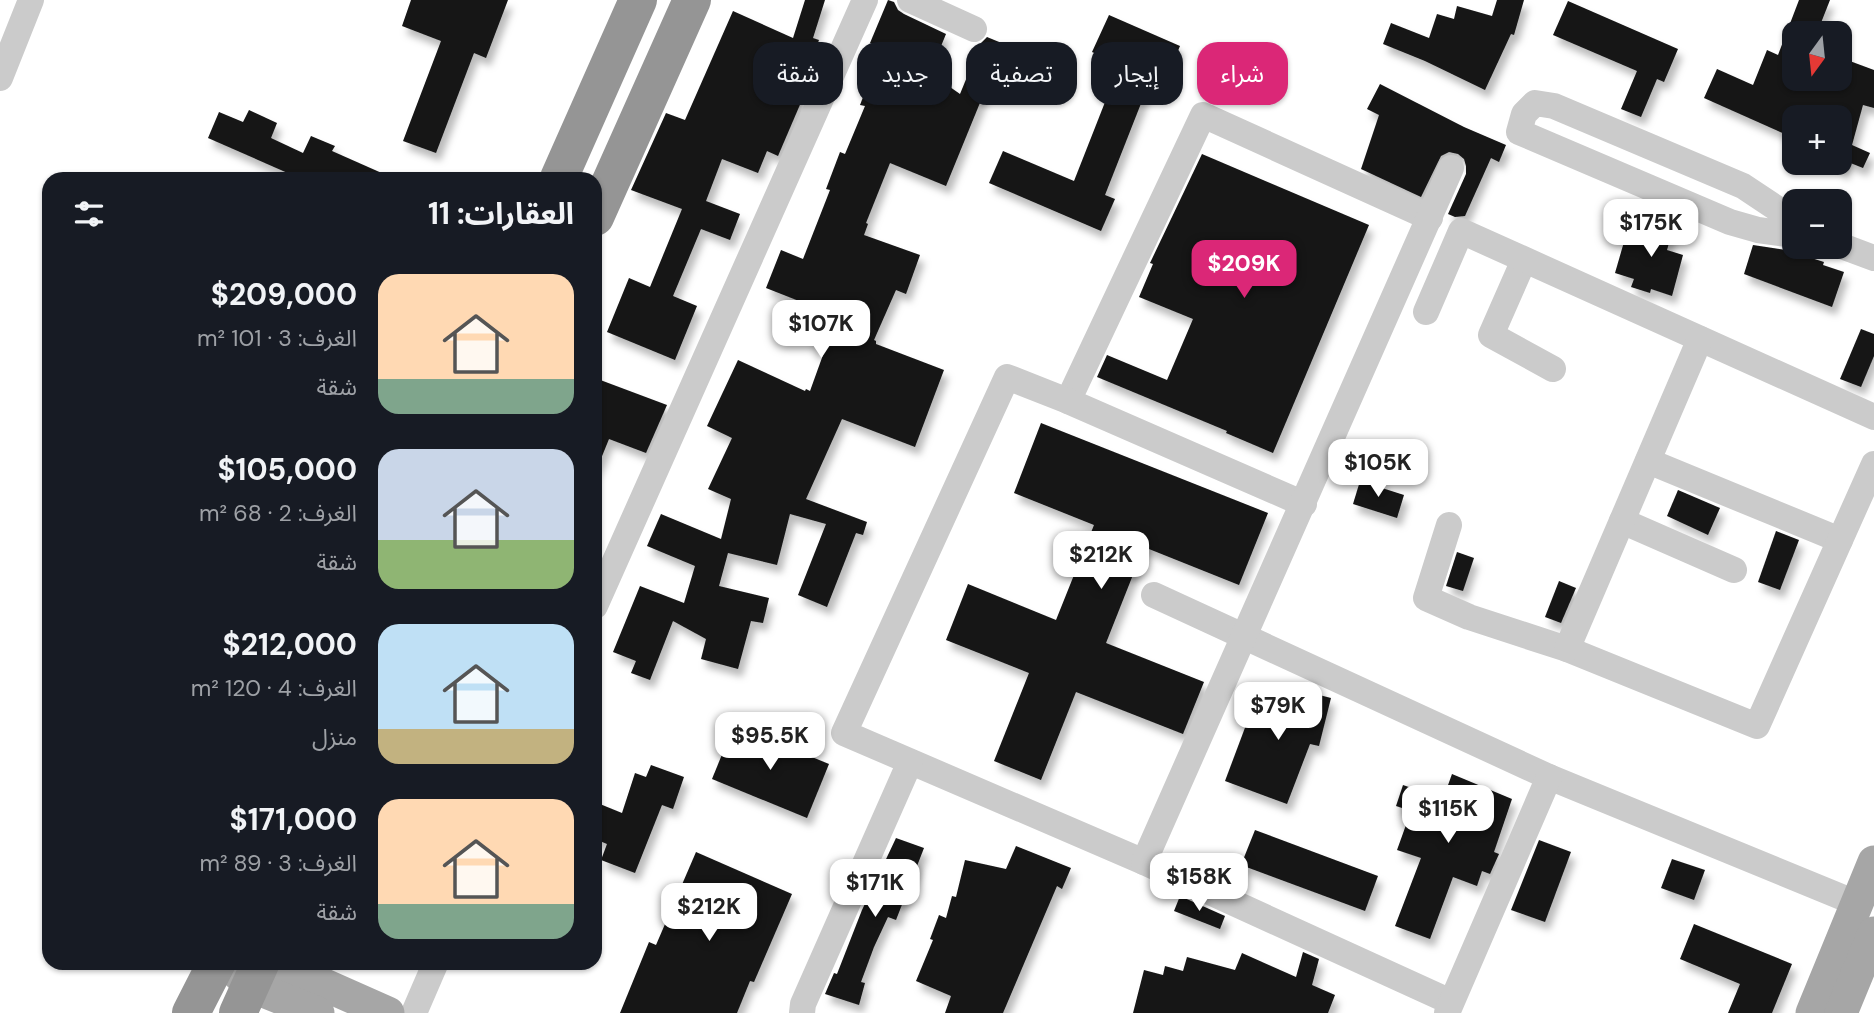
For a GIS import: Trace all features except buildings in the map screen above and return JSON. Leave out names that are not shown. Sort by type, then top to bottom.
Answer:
[{"type":"highway","points":[[562,172],[638,0]]},
{"type":"highway","points":[[602,202],[692,0]]},
{"type":"highway","points":[[191,1013],[213,970]]},
{"type":"main road","points":[[1812,1013],[1865,906],[1874,862]]},
{"type":"main road","points":[[1841,1013],[1874,933]]},
{"type":"main road","points":[[250,977],[318,1013]]},
{"type":"main road","points":[[250,977],[388,1013]]},
{"type":"street","points":[[0,78],[31,0]]},
{"type":"street","points":[[602,590],[865,0]]},
{"type":"street","points":[[910,0],[974,29]]},
{"type":"street","points":[[1782,212],[1743,186],[1554,106],[1535,103],[1524,114],[1519,132],[1730,222],[1782,233]]},
{"type":"street","points":[[1068,401],[1203,115],[1430,218]]},
{"type":"street","points":[[1144,862],[1451,169]]},
{"type":"street","points":[[1426,312],[1461,231],[1874,418]]},
{"type":"street","points":[[1852,250],[1874,258]]},
{"type":"street","points":[[1524,260],[1491,335],[1553,369]]},
{"type":"street","points":[[1567,649],[1700,339]]},
{"type":"street","points":[[1304,504],[1007,377],[844,733],[1144,862],[1449,1008],[1549,777]]},
{"type":"street","points":[[1647,461],[1840,540]]},
{"type":"street","points":[[1449,524],[1426,598],[1469,617],[1567,649],[1757,726],[1874,464]]},
{"type":"street","points":[[1622,521],[1734,570]]},
{"type":"street","points":[[1154,595],[1549,777],[1865,906]]},
{"type":"street","points":[[802,1013],[803,1004],[911,762]]},
{"type":"street","points":[[414,1013],[433,970]]}]
